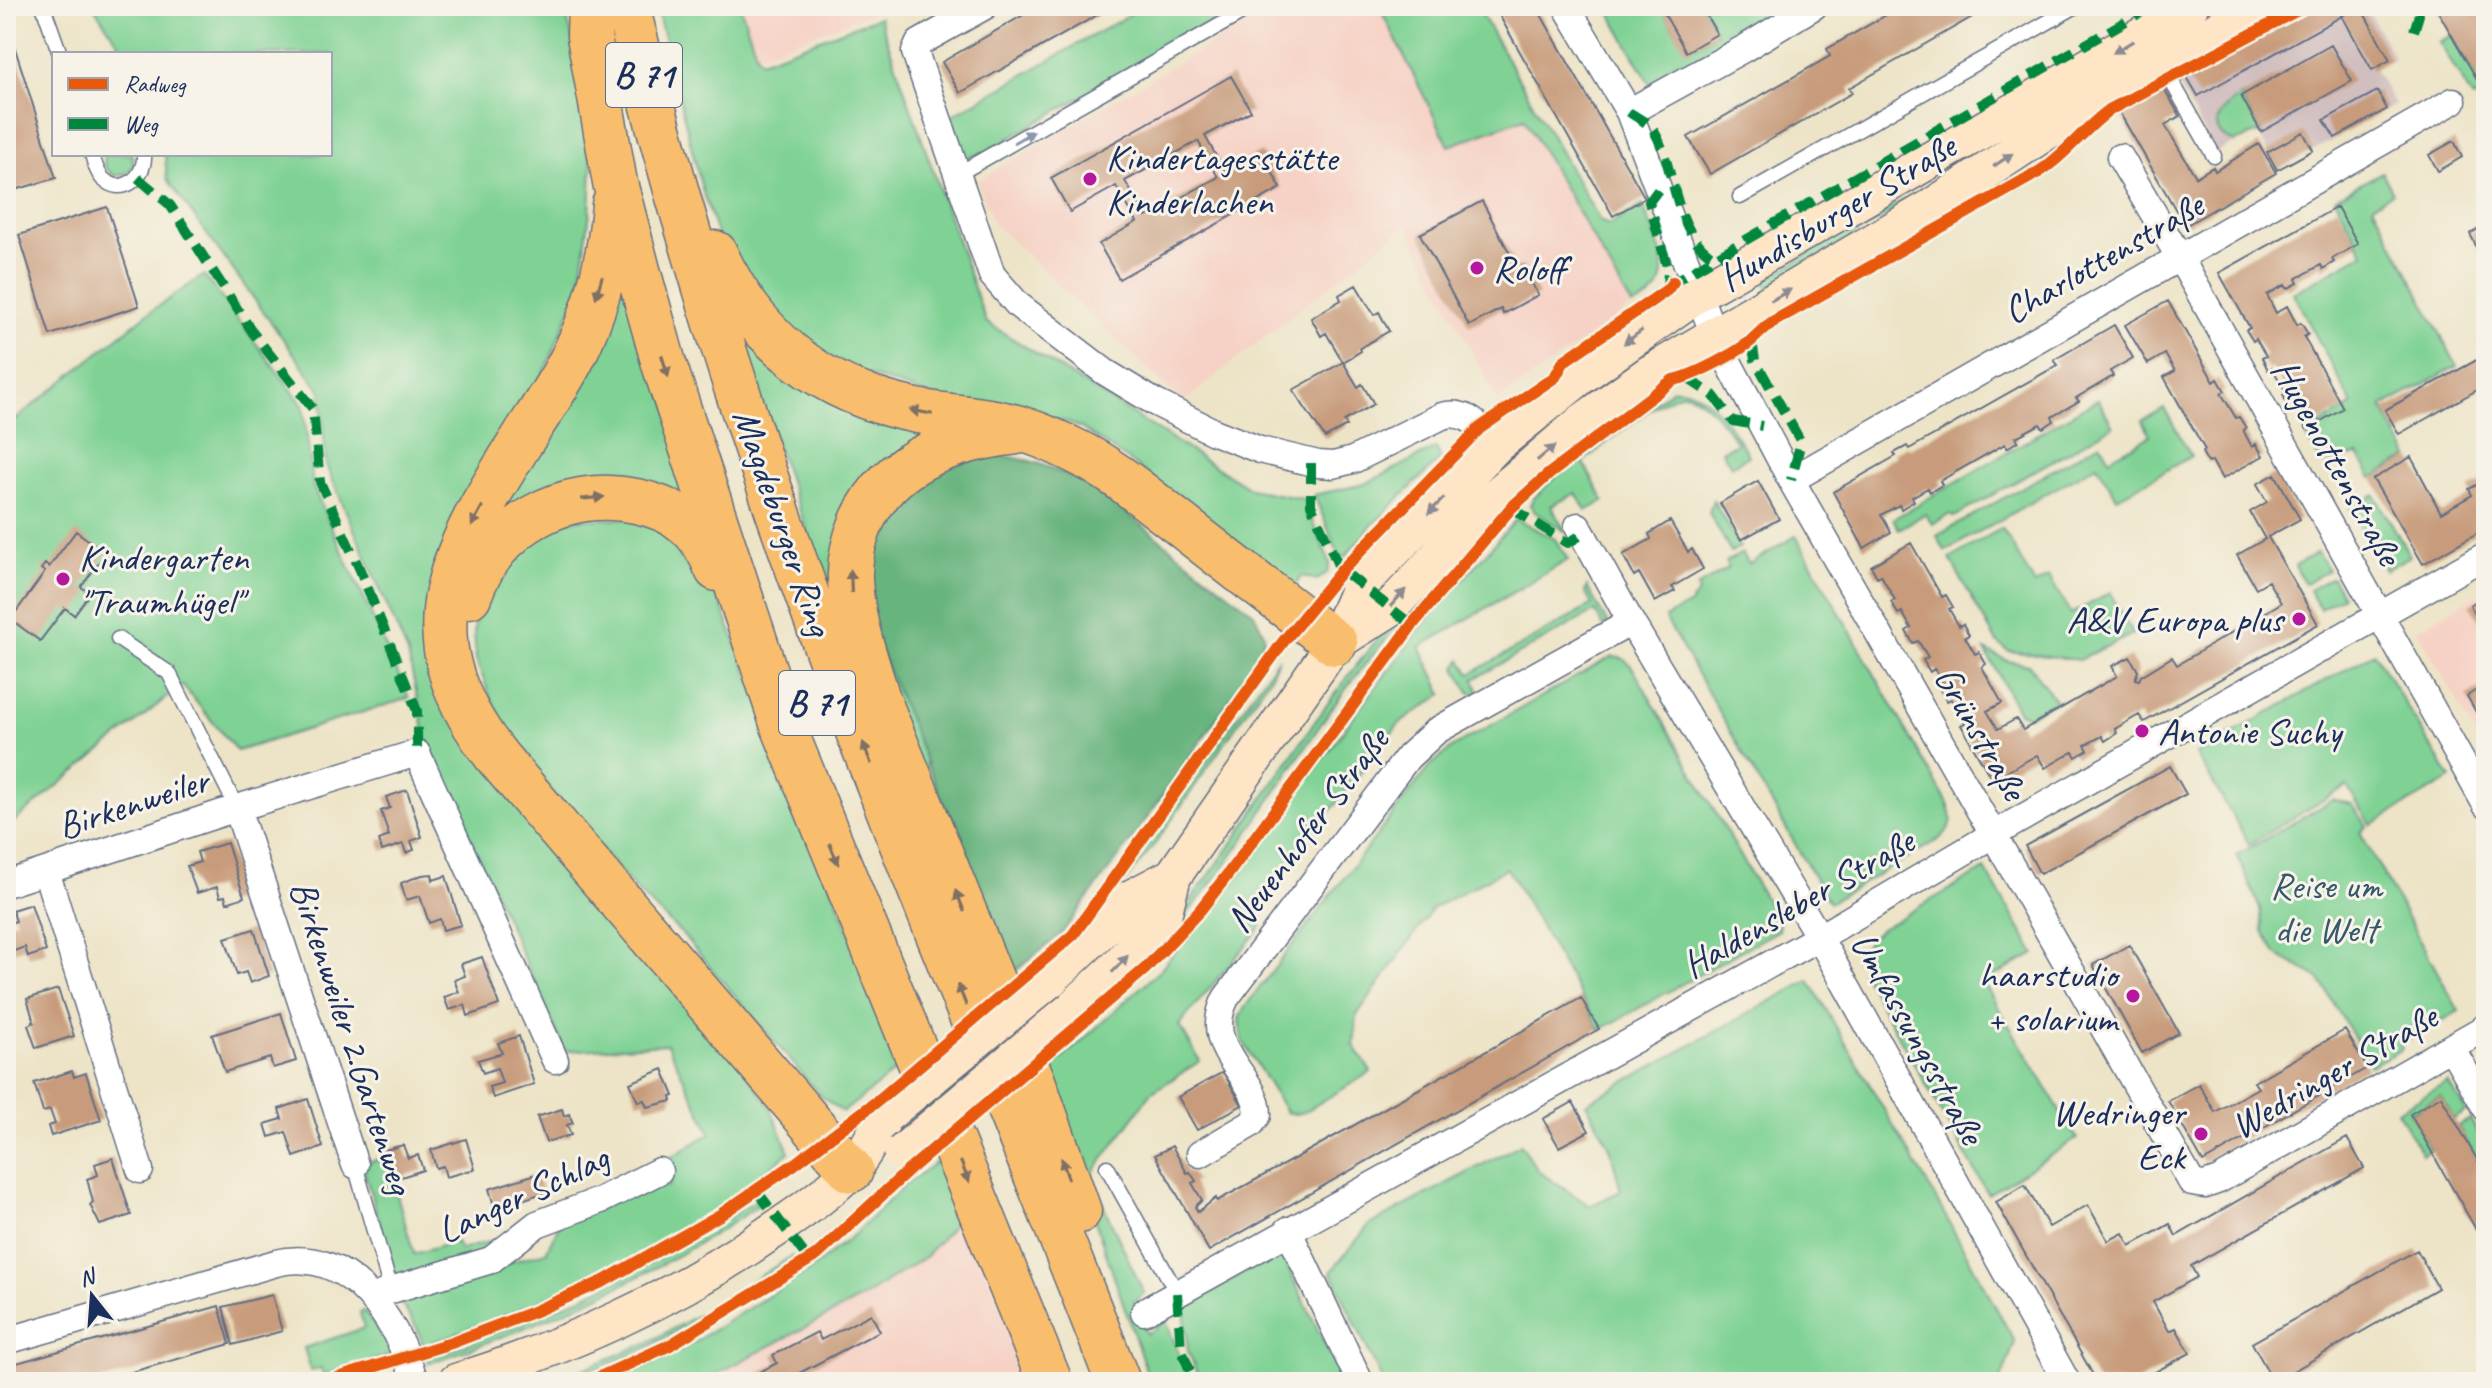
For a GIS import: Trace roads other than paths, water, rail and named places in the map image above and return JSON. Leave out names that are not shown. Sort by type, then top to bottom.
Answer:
[{"type":"highway","points":[[590,6],[589,36],[615,183],[664,364],[782,723],[1050,1382]]},
{"type":"highway","name":"Magdeburger Ring","points":[[598,6],[662,243],[726,448],[777,595],[857,809],[1105,1372]]},
{"type":"highway","name":"Magdeburger Ring","points":[[627,6],[663,143],[727,358],[805,590],[1105,1372]]},
{"type":"highway","points":[[663,143],[690,180],[715,253],[736,294],[758,324],[785,351],[826,378],[876,400],[913,411],[993,421],[1074,450],[1120,478],[1335,643]]},
{"type":"highway","points":[[615,183],[613,216],[603,271],[576,352],[493,486],[463,546],[448,589],[443,632],[450,674],[470,719],[484,740],[851,1170]]},
{"type":"highway","points":[[1025,431],[996,434],[940,449],[896,474],[870,505],[854,541],[850,566],[851,598],[859,638],[878,699],[1033,1081],[1073,1194],[1116,1326],[1105,1372]]},
{"type":"highway","points":[[513,775],[469,679],[462,632],[470,593],[487,558],[498,544],[530,519],[564,503],[607,496],[670,512],[703,539],[729,600],[749,623]]},
{"type":"main road","name":"Hundisburger Straße","points":[[851,1170],[902,1153],[1063,1017],[1116,968],[1163,916],[1173,876],[1335,643],[1360,585],[1497,444],[1581,376],[1698,293],[1984,130],[2190,6]]},
{"type":"main road","name":"Hundisburger Straße","points":[[1335,643],[1389,609],[1477,513],[1576,428],[1649,374],[1932,207],[2078,110],[2259,6]]},
{"type":"main road","name":"Hundisburger Straße","points":[[851,1170],[886,1115],[1049,980],[1131,898],[1173,876]]},
{"type":"main road","points":[[456,1382],[546,1352],[652,1305],[757,1242],[851,1170]]},
{"type":"street","points":[[985,6],[921,42],[915,49],[992,275],[1045,327],[1105,372],[1182,417],[1260,450],[1298,461],[1325,465],[1353,460],[1453,413],[1470,419],[1497,444]]},
{"type":"street","name":"Grünstraße","points":[[1566,6],[1629,112],[1714,335],[1791,480],[2188,1178],[2198,1185],[2219,1180]]},
{"type":"street","points":[[1629,112],[1814,6]]},
{"type":"street","name":"Charlottenstraße","points":[[1791,480],[2453,101]]},
{"type":"street","name":"Hugenottenstraße","points":[[2120,157],[2180,258],[2486,805]]},
{"type":"street","name":"Umfassungsstraße","points":[[1578,526],[1631,622],[1819,937],[2067,1382]]},
{"type":"street","name":"Haldensleber Straße","points":[[1144,1312],[1819,937],[1994,834],[2486,555]]},
{"type":"street","name":"Neuenhofer Straße","points":[[1200,1154],[1251,1124],[1258,1113],[1255,1101],[1223,1043],[1219,1023],[1223,1003],[1408,757],[1436,731],[1631,622]]},
{"type":"street","name":"Birkenweiler","points":[[6,884],[417,753],[555,1060]]},
{"type":"street","name":"Birkenweiler 2.Gartenweg","points":[[237,808],[355,1165]]},
{"type":"street","points":[[46,871],[140,1170]]},
{"type":"street","name":"Wedringer Straße","points":[[2219,1180],[2486,1027]]},
{"type":"street","points":[[2451,1047],[2486,1108]]},
{"type":"street","name":"Langer Schlag","points":[[382,1294],[491,1260],[537,1224],[601,1200],[659,1171]]},
{"type":"street","points":[[1288,1230],[1360,1382]]},
{"type":"street","points":[[6,1341],[290,1260],[306,1260],[330,1266],[382,1294],[415,1382]]},
{"type":"lane","points":[[43,6],[59,52]]},
{"type":"lane","points":[[956,175],[1254,6]]},
{"type":"lane","points":[[1740,197],[2076,6]]},
{"type":"lane","points":[[2160,61],[2214,156]]},
{"type":"lane","points":[[93,156],[101,177],[120,186],[130,184],[141,175],[144,156]]},
{"type":"lane","name":"Birkenweiler","points":[[118,639],[169,673],[237,808]]},
{"type":"lane","name":"Birkenweiler 2.Gartenweg","points":[[355,1165],[382,1294]]},
{"type":"lane","points":[[1107,1167],[1177,1293]]},
{"type":"place","name":"Kindertagesstätte Kinderlachen","points":[[1090,179]]},
{"type":"place","name":"Roloff","points":[[1477,268]]},
{"type":"place","name":"Kindergarten \"Traumhügel\"","points":[[63,579]]},
{"type":"place","name":"A&V Europa plus","points":[[2299,619]]},
{"type":"place","name":"Antonie Suchy","points":[[2142,731]]},
{"type":"place","name":"haarstudio + solarium","points":[[2133,996]]},
{"type":"place","name":"Wedringer Eck","points":[[2201,1134]]},
{"type":"park label","name":"Reise um die Welt","points":[[2326,907]]}]
